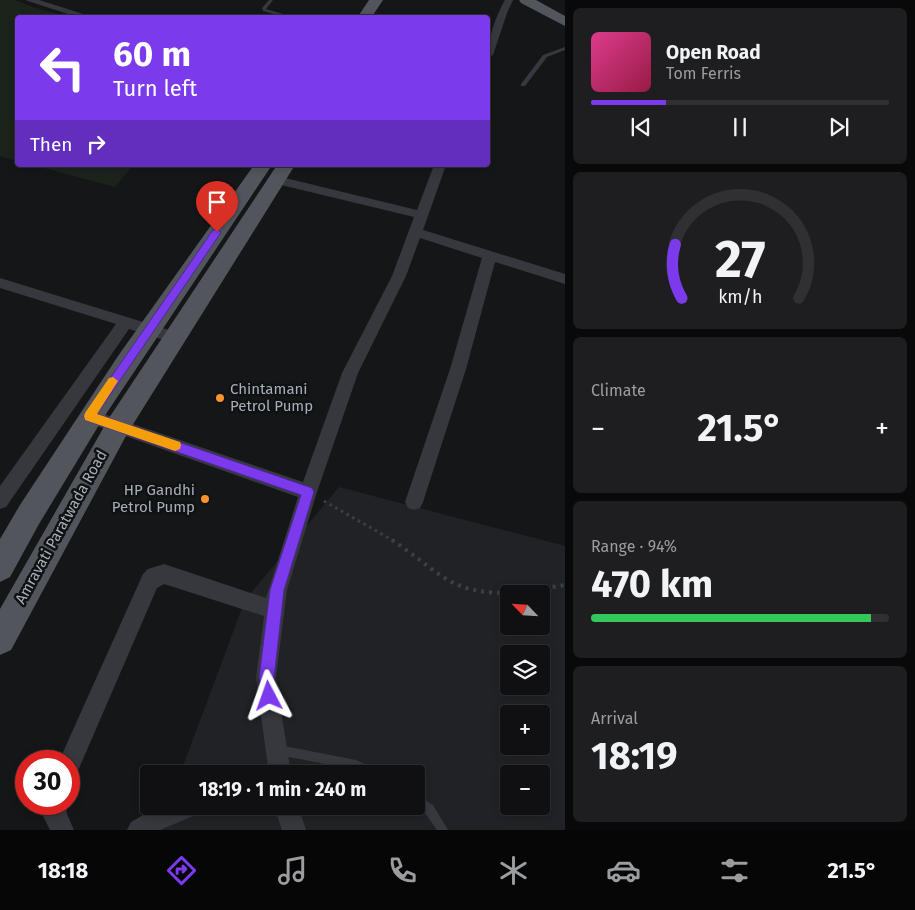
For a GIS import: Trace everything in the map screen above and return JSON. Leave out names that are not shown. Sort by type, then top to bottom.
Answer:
[{"type":"main road","points":[[366,15],[376,0]]},
{"type":"main road","points":[[381,15],[390,0]]},
{"type":"main road","points":[[526,0],[565,22]]},
{"type":"main road","points":[[545,0],[565,10]]},
{"type":"main road","name":"Amravati Paratwada Road","points":[[0,566],[89,416],[149,328],[275,170]]},
{"type":"main road","name":"Amravati Paratwada Road","points":[[0,639],[118,426],[177,338],[275,170]]},
{"type":"street","points":[[29,0],[82,15]]},
{"type":"street","points":[[490,48],[502,13],[509,0]]},
{"type":"street","points":[[279,765],[266,678],[277,590],[308,492],[350,373],[399,276],[439,167]]},
{"type":"street","points":[[275,170],[422,215]]},
{"type":"street","points":[[416,232],[565,278]]},
{"type":"street","points":[[414,502],[458,370],[490,254]]},
{"type":"street","points":[[0,283],[177,338]]},
{"type":"street","points":[[0,501],[126,321]]},
{"type":"street","points":[[89,416],[308,492]]},
{"type":"street","points":[[76,750],[150,581],[155,576],[164,574],[274,610]]},
{"type":"street","points":[[55,815],[62,830]]},
{"type":"street","points":[[139,830],[156,819],[166,815]]},
{"type":"street","points":[[289,815],[294,830]]},
{"type":"lane","points":[[271,0],[264,10],[283,15]]},
{"type":"lane","points":[[524,85],[545,56],[565,48]]},
{"type":"lane","points":[[277,749],[356,765]]},
{"type":"lane","points":[[425,806],[443,830]]},
{"type":"path","points":[[308,492],[394,541],[451,581],[468,590],[485,593],[513,593],[565,585]]},
{"type":"shaded area","points":[[0,0],[15,0],[35,8],[63,15],[15,15],[15,160],[0,156]]},
{"type":"shaded area","points":[[40,167],[131,167],[115,187]]},
{"type":"shaded area","points":[[339,487],[565,546],[565,830],[159,830],[165,815],[425,815],[425,765],[183,765],[245,600]]},
{"type":"slow traffic","points":[[113,381],[89,416],[175,445]]},
{"type":"place","name":"Chintamani Petrol Pump","points":[[220,398]]},
{"type":"place","name":"HP Gandhi Petrol Pump","points":[[205,499]]},
{"type":"route","points":[[217,232],[89,416],[308,492],[277,590],[266,678],[269,696]]}]
